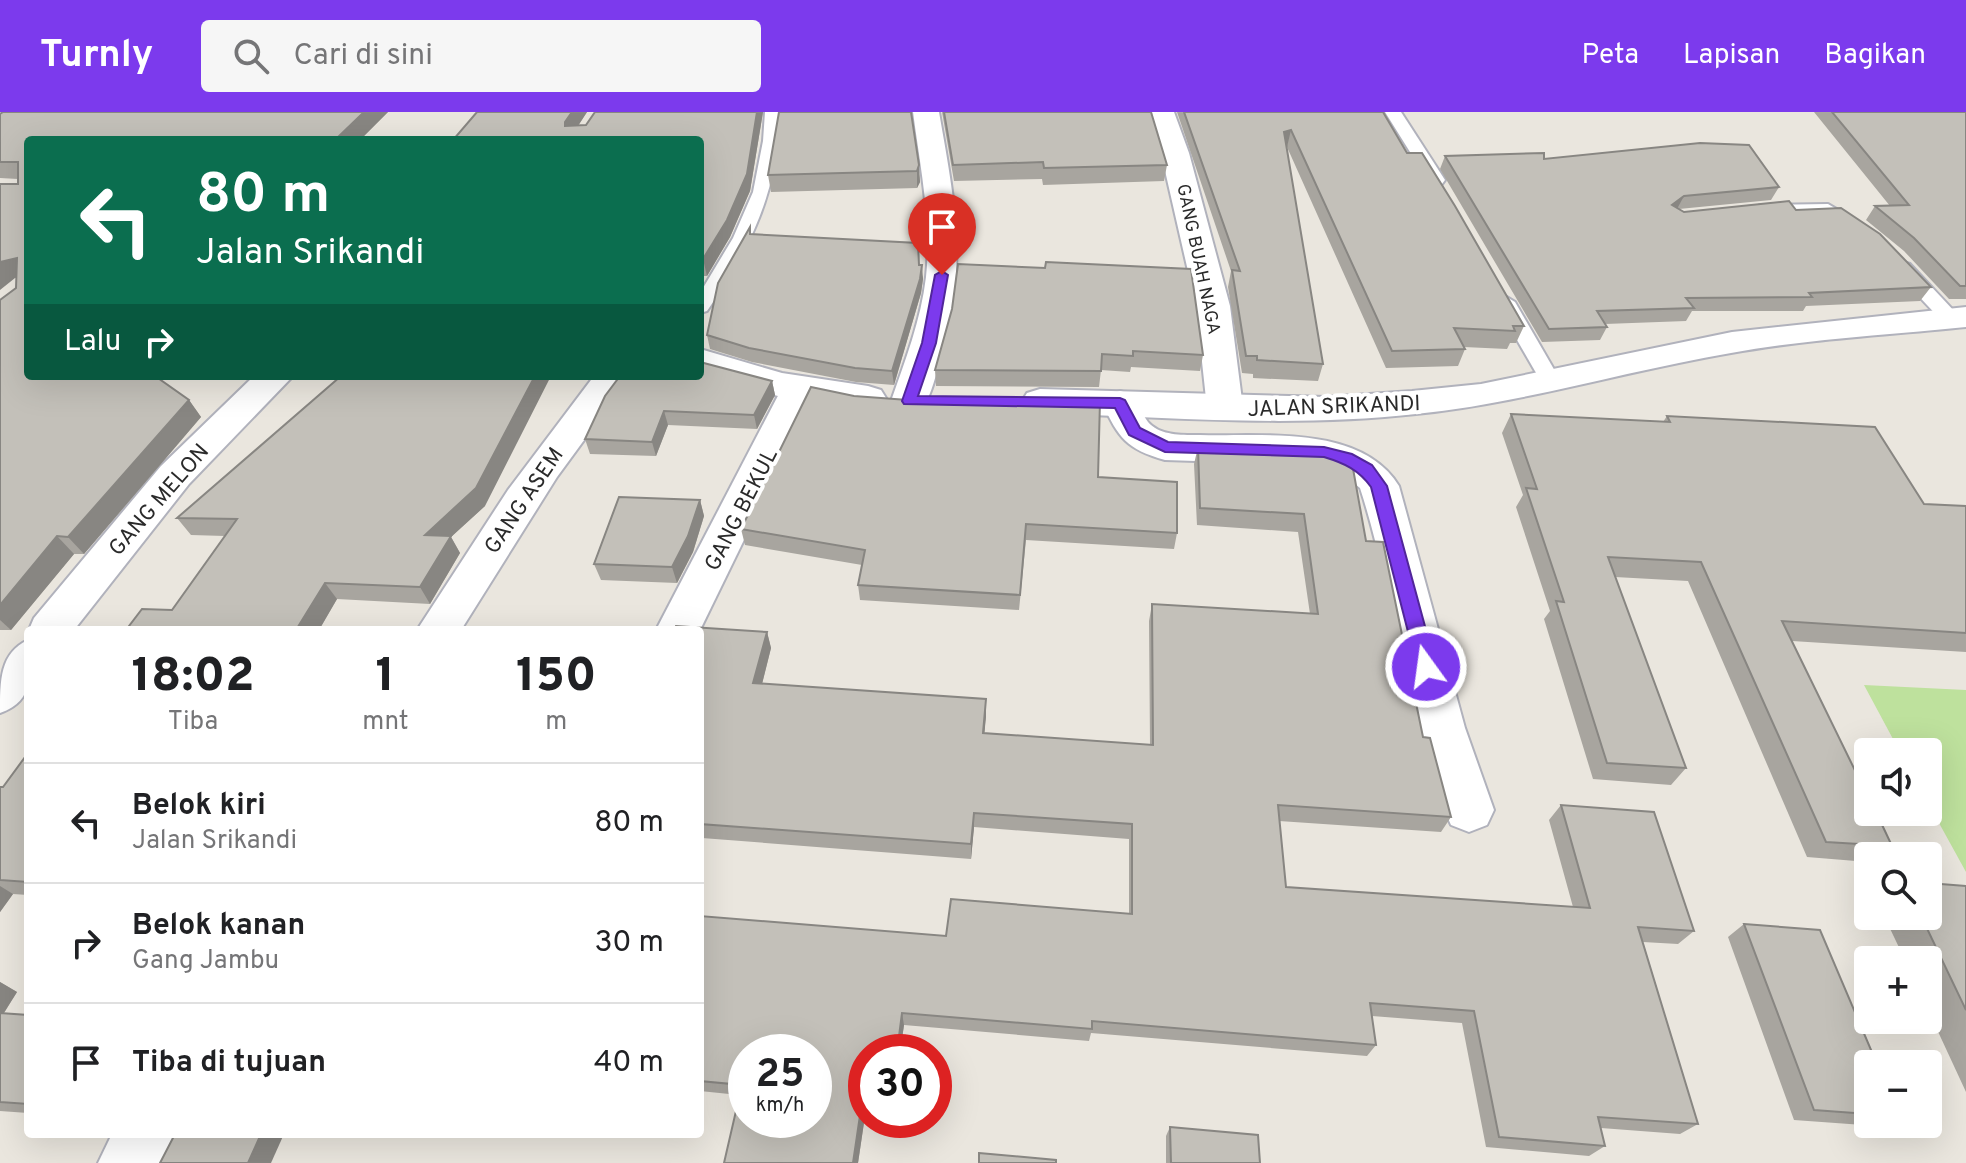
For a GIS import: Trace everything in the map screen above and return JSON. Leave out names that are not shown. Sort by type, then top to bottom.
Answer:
[{"type":"street","points":[[704,361],[744,375],[800,388],[925,401],[929,343],[942,275],[941,219],[926,112]]},
{"type":"street","name":"GANG BUAH NAGA","points":[[1161,112],[1175,153],[1213,306],[1225,408]]},
{"type":"street","name":"JALAN SRIKANDI","points":[[1001,401],[1326,409],[1412,403],[1481,395],[1549,378],[1732,342],[1957,317]]},
{"type":"street","name":"GANG MELON","points":[[52,626],[175,475],[271,380]]},
{"type":"street","name":"GANG ASEM","points":[[441,626],[492,544],[563,441],[610,380]]},
{"type":"street","name":"GANG BEKUL","points":[[680,626],[800,388]]},
{"type":"street","points":[[1120,403],[1134,431],[1165,447],[1324,452],[1346,458],[1367,469],[1379,486],[1442,728],[1469,810]]},
{"type":"street","points":[[0,694],[24,663]]},
{"type":"street","points":[[129,1163],[144,1138]]},
{"type":"lane","points":[[704,301],[740,246],[757,211],[773,136],[773,112]]},
{"type":"lane","points":[[1393,112],[1446,196]]},
{"type":"lane","points":[[1735,212],[1828,209],[1841,215],[1870,238]]},
{"type":"lane","points":[[1891,257],[1957,317]]},
{"type":"lane","points":[[1493,282],[1549,378]]},
{"type":"green space","points":[[1864,685],[1966,690],[1966,872],[1941,826],[1942,738],[1892,738]]},
{"type":"building","points":[[364,112],[339,136],[24,136],[24,380],[161,380],[189,400],[68,537],[57,536],[0,605],[0,300],[16,288],[17,258],[0,262],[0,184],[18,184],[18,162],[0,162],[0,114]]},
{"type":"building","points":[[477,112],[572,112],[565,126],[586,125],[595,112],[757,112],[747,174],[727,220],[704,257],[704,136],[456,136]]},
{"type":"building","points":[[779,112],[911,112],[919,165],[917,171],[768,175]]},
{"type":"building","points":[[944,112],[1151,112],[1167,165],[1044,168],[1043,162],[953,165]]},
{"type":"building","points":[[1184,112],[1383,112],[1407,153],[1422,153],[1524,326],[1513,326],[1515,331],[1454,328],[1465,349],[1392,351],[1291,130],[1284,132],[1323,364],[1257,360],[1257,356],[1246,356],[1232,270],[1240,271]]},
{"type":"building","points":[[1832,112],[1966,112],[1966,286],[1960,286],[1914,238],[1875,206],[1909,205]]},
{"type":"building","points":[[1700,143],[1749,145],[1779,187],[1684,196],[1672,205],[1684,212],[1789,201],[1796,210],[1841,208],[1880,234],[1931,287],[1809,293],[1812,297],[1686,298],[1694,308],[1597,311],[1607,327],[1549,329],[1445,156],[1544,153],[1544,159]]},
{"type":"building","points":[[750,227],[750,234],[918,243],[919,265],[922,265],[920,279],[892,371],[855,368],[749,348],[707,335],[718,283]]},
{"type":"building","points":[[1046,262],[1191,269],[1203,355],[1133,351],[1133,356],[1102,354],[1101,371],[935,370],[952,309],[958,264],[1045,268]]},
{"type":"building","points":[[704,363],[772,381],[754,415],[664,411],[652,442],[585,439],[605,396],[617,380],[704,380]]},
{"type":"building","points":[[336,380],[533,380],[476,488],[425,535],[451,536],[420,587],[325,583],[298,626],[129,626],[142,609],[172,610],[237,519],[177,518]]},
{"type":"building","points":[[811,387],[854,396],[908,400],[1100,401],[1098,477],[1177,482],[1177,533],[1026,524],[1020,595],[858,585],[865,550],[741,529]]},
{"type":"building","points":[[1511,414],[1670,422],[1667,416],[1875,427],[1924,504],[1966,506],[1966,633],[1782,621],[1854,768],[1854,826],[1883,826],[1890,842],[1826,842],[1701,562],[1608,557],[1686,768],[1607,763],[1556,601],[1564,602],[1526,488],[1537,489]]},
{"type":"building","points":[[1198,447],[1334,454],[1352,463],[1366,541],[1383,542],[1423,737],[1430,738],[1451,817],[1278,805],[1286,887],[1590,908],[1561,805],[1654,812],[1694,931],[1638,927],[1698,1124],[1598,1117],[1605,1146],[1499,1137],[1474,1011],[1370,1003],[1376,1045],[1092,1021],[1092,1029],[902,1013],[899,1034],[848,1034],[848,1138],[857,1138],[853,1163],[724,1163],[730,1138],[832,1138],[832,1034],[728,1034],[728,1084],[704,1081],[704,916],[946,936],[951,899],[1132,914],[1132,824],[974,813],[971,844],[704,824],[704,628],[767,632],[753,683],[986,699],[983,733],[1153,745],[1152,604],[1318,614],[1304,514],[1200,508]]},
{"type":"building","points":[[619,497],[700,500],[688,536],[672,567],[594,564]]},
{"type":"building","points":[[24,758],[24,882],[0,880],[0,787]]},
{"type":"building","points":[[1942,884],[1966,886],[1966,1010],[1942,960],[1942,946],[1935,946],[1928,930],[1942,930]]},
{"type":"building","points":[[1744,924],[1820,930],[1854,1010],[1854,1034],[1864,1034],[1871,1050],[1854,1050],[1854,1113],[1814,1110]]},
{"type":"building","points":[[0,1013],[24,1015],[24,1104],[0,1102]]},
{"type":"building","points":[[1170,1127],[1258,1135],[1260,1163],[1171,1163]]},
{"type":"building","points":[[173,1138],[259,1138],[248,1163],[160,1163]]},
{"type":"building","points":[[979,1153],[1056,1160],[1056,1163],[979,1163]]},
{"type":"route","points":[[942,275],[929,343],[909,401],[1120,403],[1134,431],[1165,447],[1324,452],[1346,458],[1367,469],[1379,486],[1426,667]]}]
